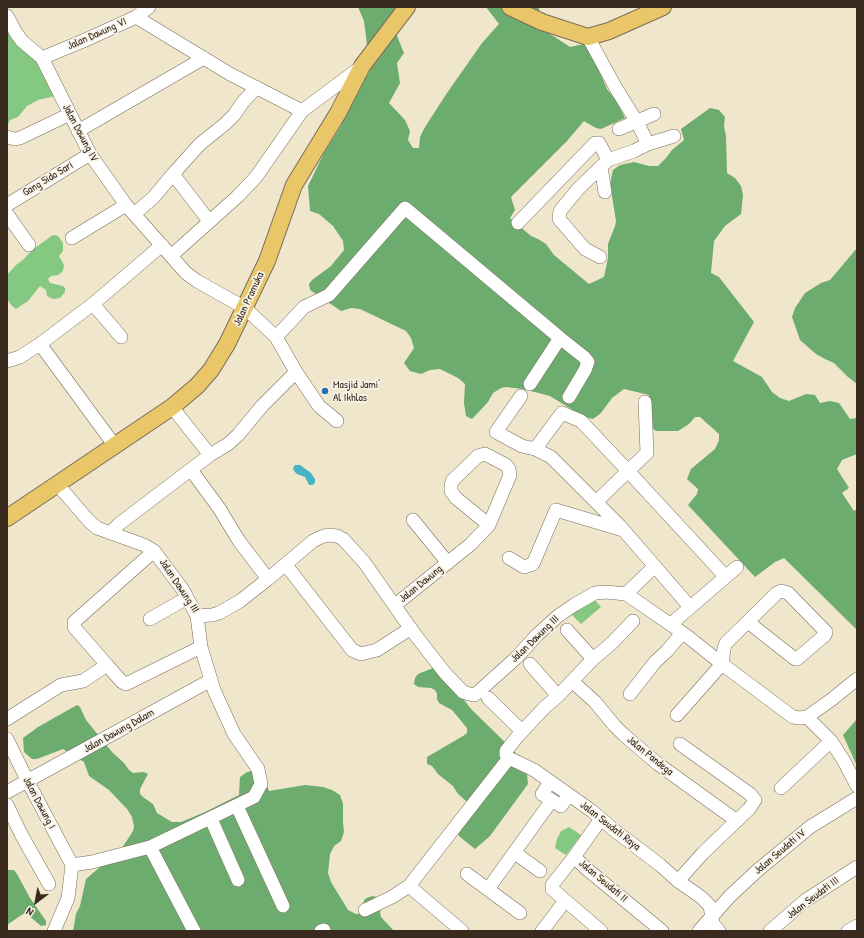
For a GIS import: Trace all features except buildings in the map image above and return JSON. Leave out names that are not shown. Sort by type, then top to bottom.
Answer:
[{"type":"main road","name":"Jalan Pramuka","points":[[9,513],[57,484],[172,407],[197,386],[212,370],[227,344],[267,261],[294,185],[338,113],[362,66],[407,7]]},
{"type":"main road","points":[[510,7],[542,22],[588,37],[609,31],[663,7]]},
{"type":"street","name":"Jalan Dawung VI","points":[[42,58],[136,17],[149,7]]},
{"type":"street","points":[[7,16],[16,33],[42,58]]},
{"type":"street","points":[[136,17],[230,74],[302,111]]},
{"type":"street","points":[[588,37],[648,144]]},
{"type":"street","name":"Jalan Dawung IV","points":[[42,58],[90,154],[130,209],[186,273],[197,281],[245,308],[276,337],[296,372],[319,406],[337,421]]},
{"type":"street","points":[[78,131],[204,58]]},
{"type":"street","points":[[171,256],[238,196],[260,172],[302,111],[362,66]]},
{"type":"street","points":[[72,238],[153,198],[200,144],[234,115],[243,102],[256,88]]},
{"type":"street","points":[[7,137],[15,139],[20,138],[70,114]]},
{"type":"street","points":[[619,129],[654,114]]},
{"type":"street","points":[[600,257],[585,249],[559,219],[560,211],[578,188],[604,163],[648,144],[674,136]]},
{"type":"street","points":[[518,223],[595,143],[599,143],[604,163],[605,192]]},
{"type":"street","name":"Gang Sido Sari","points":[[7,205],[90,154]]},
{"type":"street","points":[[173,174],[209,221]]},
{"type":"street","points":[[276,337],[304,307],[329,295],[405,208],[584,357],[588,362],[582,376],[569,397]]},
{"type":"street","points":[[7,214],[29,245]]},
{"type":"street","points":[[7,361],[20,357],[40,344],[93,304],[162,245]]},
{"type":"street","points":[[93,304],[121,337]]},
{"type":"street","points":[[530,384],[560,338]]},
{"type":"street","points":[[40,344],[115,446]]},
{"type":"street","points":[[110,533],[119,524],[210,455],[228,444],[238,435],[262,406],[296,372]]},
{"type":"street","points":[[522,396],[496,432],[522,446],[535,449],[552,457],[624,531],[690,607]]},
{"type":"street","points":[[596,502],[647,453],[645,402]]},
{"type":"street","points":[[172,407],[210,455]]},
{"type":"street","points":[[535,449],[562,413],[581,421],[725,576]]},
{"type":"street","name":"Jalan Dawung","points":[[395,605],[478,538],[489,525],[510,475],[509,469],[506,465],[485,454],[478,456],[453,480],[451,491],[456,498],[489,525]]},
{"type":"street","points":[[191,470],[268,579]]},
{"type":"street","name":"Jalan Dawung III","points":[[57,484],[89,521],[97,528],[144,545],[154,551],[183,590],[197,616],[219,613],[240,601],[286,565],[313,541],[328,535],[337,536],[343,539],[353,549],[445,673],[463,692],[474,695],[516,658],[558,616],[574,604],[594,593],[606,592],[626,594],[671,624],[793,717],[807,718]]},
{"type":"street","points":[[509,558],[524,566],[533,564],[556,510],[624,531]]},
{"type":"street","name":"Jalan Dawung","points":[[414,520],[448,562]]},
{"type":"street","name":"Jalan Dawung III","points":[[154,551],[74,622],[74,628],[122,682],[126,684],[201,647]]},
{"type":"street","points":[[286,565],[352,650],[361,654],[377,650],[411,628]]},
{"type":"street","points":[[626,594],[655,566]]},
{"type":"street","points":[[671,624],[736,567]]},
{"type":"street","points":[[677,715],[722,664],[726,643],[748,622],[781,591],[788,593],[826,632],[825,635],[795,659],[748,622]]},
{"type":"street","points":[[150,619],[180,602],[188,600]]},
{"type":"street","points":[[54,931],[68,898],[72,865],[92,862],[150,847],[172,835],[211,819],[254,798],[261,784],[258,769],[234,734],[214,690],[201,647],[197,616]]},
{"type":"street","points":[[365,910],[392,897],[409,886],[509,758],[506,755],[506,751],[522,731],[633,621]]},
{"type":"street","points":[[567,630],[593,659]]},
{"type":"street","points":[[630,694],[655,662],[667,651],[682,633]]},
{"type":"street","points":[[530,664],[558,696]]},
{"type":"street","points":[[7,719],[61,685],[83,681],[107,665]]},
{"type":"street","points":[[857,679],[807,718],[830,741],[844,761],[857,786]]},
{"type":"street","name":"Jalan Dawung Dalam","points":[[7,792],[211,680]]},
{"type":"street","name":"Jalan Pandega","points":[[572,681],[595,702],[619,730],[658,764],[737,821]]},
{"type":"street","points":[[488,698],[522,731]]},
{"type":"street","name":"Jalan Dawung I","points":[[7,740],[72,865]]},
{"type":"street","points":[[781,788],[830,741]]},
{"type":"street","points":[[678,881],[703,853],[754,804],[755,800],[680,744]]},
{"type":"street","name":"Jalan Seudati Raya","points":[[509,758],[528,766],[569,795],[660,865],[678,881],[701,897],[709,904],[714,927],[718,931]]},
{"type":"street","points":[[550,782],[542,794],[561,806],[569,795]]},
{"type":"street","name":"Jalan Seudati IV","points":[[712,916],[758,870],[804,832],[857,798]]},
{"type":"street","points":[[488,889],[552,800]]},
{"type":"street","points":[[7,805],[21,834],[50,884]]},
{"type":"street","points":[[237,806],[283,906]]},
{"type":"street","points":[[211,819],[238,880]]},
{"type":"street","points":[[574,857],[601,819]]},
{"type":"street","points":[[150,847],[194,931]]},
{"type":"street","points":[[515,853],[540,871]]},
{"type":"street","name":"Jalan Seudati II","points":[[565,901],[552,888],[552,885],[574,857],[662,931]]},
{"type":"street","name":"Jalan Seudati III","points":[[770,931],[806,900],[857,867]]},
{"type":"street","points":[[467,874],[520,913]]},
{"type":"street","points":[[409,886],[462,931]]},
{"type":"street","points":[[542,931],[565,901],[595,929]]},
{"type":"street","points":[[698,931],[712,916]]},
{"type":"street","points":[[848,931],[857,926]]},
{"type":"green space","points":[[358,7],[413,7],[398,27],[397,36],[404,53],[397,63],[400,83],[389,103],[405,120],[410,131],[408,140],[413,148],[419,148],[420,137],[425,127],[482,43],[499,24],[486,7],[539,7],[541,28],[570,47],[588,43],[607,89],[617,102],[625,118],[601,129],[596,128],[584,121],[567,141],[511,197],[515,210],[510,218],[531,236],[546,244],[554,255],[589,284],[604,277],[608,258],[608,244],[615,226],[616,221],[610,184],[613,170],[620,165],[634,162],[649,166],[658,166],[672,150],[684,140],[681,129],[710,108],[719,110],[725,117],[724,126],[726,136],[727,173],[735,178],[741,186],[743,195],[741,214],[725,226],[714,241],[711,273],[719,277],[754,322],[733,361],[762,377],[772,392],[780,398],[789,401],[806,394],[815,395],[820,403],[830,401],[839,403],[850,419],[857,418],[857,454],[842,460],[837,469],[849,488],[842,493],[854,511],[857,509],[857,630],[784,558],[775,562],[755,577],[688,505],[697,494],[698,489],[687,479],[691,469],[715,449],[719,440],[719,434],[700,417],[695,417],[689,424],[678,431],[656,431],[652,428],[649,414],[649,395],[624,389],[612,398],[601,413],[593,419],[584,417],[550,396],[523,389],[506,387],[493,393],[488,402],[472,419],[466,416],[464,403],[465,384],[458,378],[440,369],[430,370],[421,374],[410,371],[404,363],[414,348],[411,338],[406,331],[360,309],[351,308],[341,311],[310,290],[309,284],[312,280],[331,266],[344,250],[343,241],[333,226],[319,214],[310,211],[308,186],[324,153],[341,126],[358,87],[369,73],[370,68],[366,49],[367,45],[364,21]]},
{"type":"green space","points":[[7,28],[39,60],[55,96],[38,100],[27,106],[18,117],[10,120],[7,126]]},
{"type":"green space","points":[[53,235],[58,236],[63,243],[63,251],[59,256],[64,265],[63,271],[58,275],[51,276],[48,279],[50,283],[63,286],[65,288],[65,292],[60,298],[53,299],[47,296],[46,290],[40,286],[28,301],[16,309],[7,299],[7,275],[32,250]]},
{"type":"green space","points":[[857,248],[857,384],[834,363],[816,354],[800,340],[792,317],[795,308],[805,293],[821,283],[830,280]]},
{"type":"green space","points":[[592,597],[601,607],[581,624],[572,615]]},
{"type":"green space","points":[[438,666],[471,709],[515,752],[527,774],[528,784],[490,836],[475,849],[459,836],[457,832],[473,807],[458,794],[453,786],[438,774],[432,766],[427,764],[427,757],[467,733],[467,728],[452,710],[439,703],[435,690],[431,688],[418,687],[414,684],[415,678],[418,674]]},
{"type":"green space","points":[[77,705],[80,707],[86,720],[129,770],[133,773],[144,772],[148,774],[140,789],[140,794],[153,804],[157,813],[172,822],[181,822],[239,795],[240,777],[247,772],[252,771],[265,781],[269,791],[305,785],[323,787],[340,795],[343,804],[344,832],[341,841],[334,846],[330,854],[328,873],[331,882],[348,910],[356,914],[361,914],[363,903],[365,899],[369,897],[373,896],[386,900],[381,908],[381,917],[394,931],[73,931],[76,914],[80,906],[86,879],[122,848],[133,831],[134,826],[132,817],[127,809],[109,790],[89,776],[84,762],[63,749],[37,759],[32,759],[24,752],[23,738],[38,727]]},
{"type":"green space","points":[[857,719],[857,766],[843,735]]},
{"type":"green space","points":[[569,827],[581,835],[566,855],[555,848],[561,831]]},
{"type":"green space","points":[[7,870],[14,870],[17,874],[30,898],[46,921],[46,925],[41,926],[27,914],[23,914],[7,925]]},
{"type":"water","points":[[295,465],[300,465],[311,473],[315,479],[313,485],[309,485],[305,477],[294,471],[293,468]]},
{"type":"place","name":"Masjid Jami' Al Ikhlas","points":[[325,391]]}]
